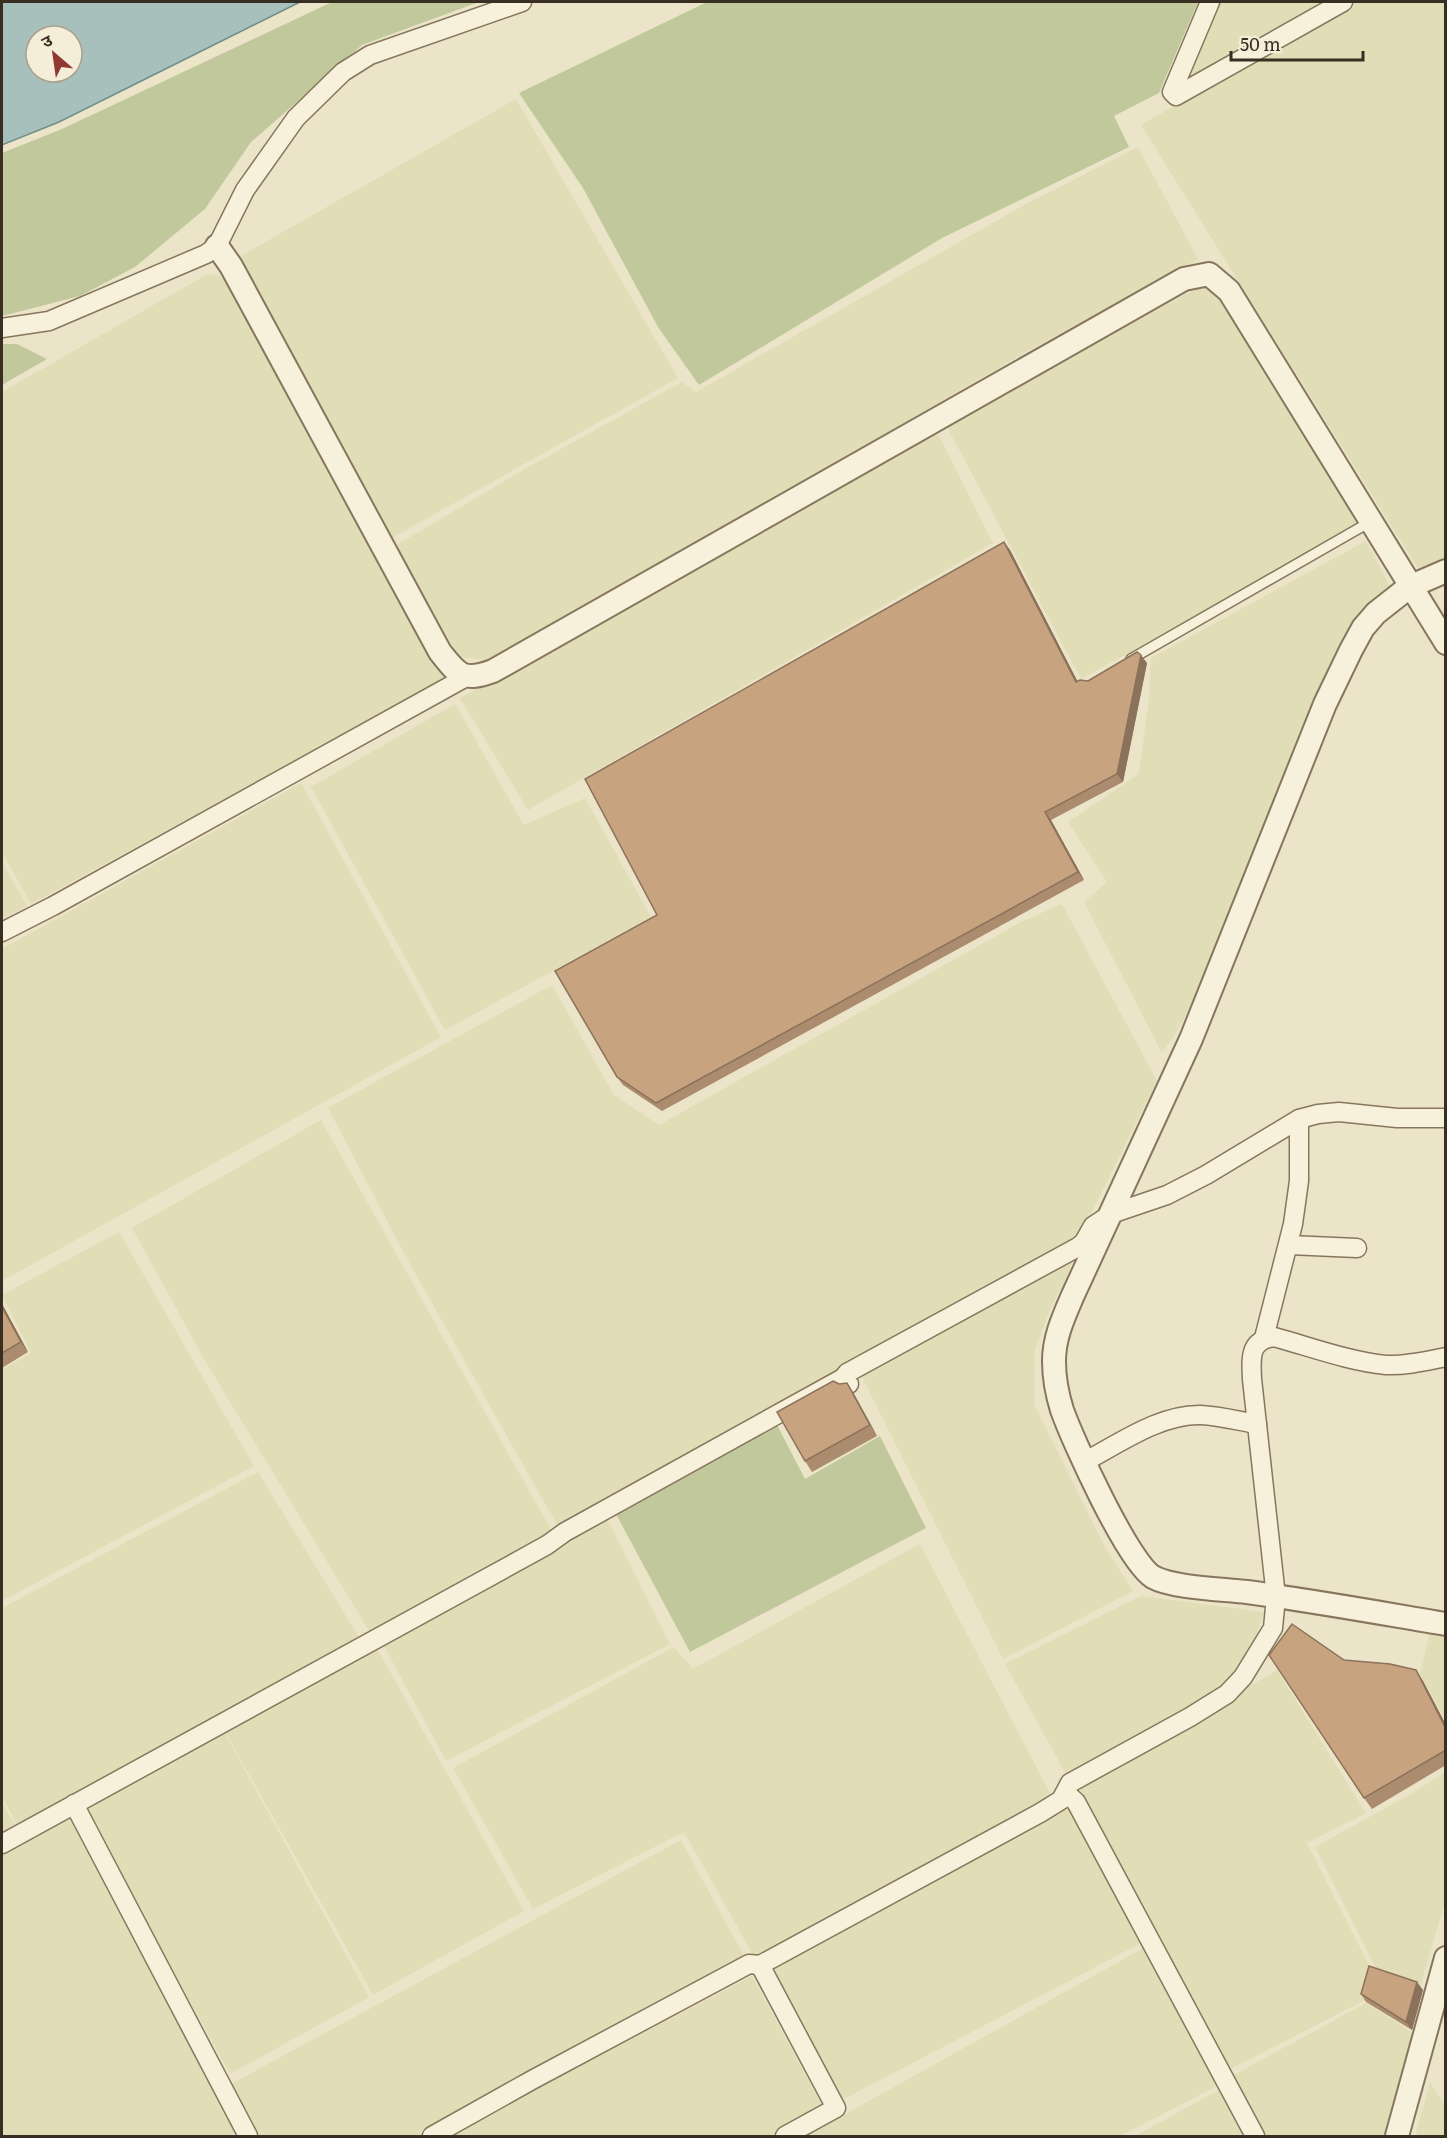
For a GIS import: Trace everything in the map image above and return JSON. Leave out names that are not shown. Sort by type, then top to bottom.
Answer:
[{"type":"street","points":[[2,328],[49,321],[206,254],[217,246],[245,190],[296,118],[343,72],[370,55],[522,2]]},
{"type":"street","points":[[1210,2],[1172,92],[1176,96],[1343,2]]},
{"type":"street","points":[[217,246],[237,277],[440,652],[456,672],[468,676],[482,675],[493,670],[1184,279],[1209,274],[1229,291],[1446,644]]},
{"type":"street","points":[[1446,572],[1409,587],[1376,613],[1363,628],[1351,650],[1325,704],[1191,1039],[1069,1304],[1059,1331],[1054,1359],[1056,1386],[1062,1409],[1084,1462],[1128,1544],[1142,1566],[1153,1576],[1167,1581],[1446,1624]]},
{"type":"street","points":[[2,932],[468,676]]},
{"type":"street","points":[[2,1844],[548,1545],[565,1532],[846,1381],[847,1373],[1078,1247],[1084,1242],[1092,1226],[1111,1214],[1167,1195],[1299,1119],[1339,1112],[1396,1118],[1445,1118]]},
{"type":"street","points":[[432,2136],[749,1964],[760,1965],[1040,1813],[1061,1800],[1070,1783],[1227,1695],[1243,1677],[1273,1628],[1276,1597],[1252,1363],[1255,1346],[1264,1338],[1289,1245],[1299,1181],[1299,1119]]},
{"type":"street","points":[[1289,1245],[1357,1248]]},
{"type":"street","points":[[1264,1338],[1274,1337],[1356,1359],[1388,1365],[1446,1357]]},
{"type":"street","points":[[1084,1462],[1150,1428],[1185,1416],[1202,1415],[1257,1424]]},
{"type":"street","points":[[1066,1792],[1076,1802],[1256,2136]]},
{"type":"street","points":[[74,1804],[248,2136]]},
{"type":"street","points":[[1396,2136],[1446,1958]]},
{"type":"street","points":[[760,1965],[836,2108],[785,2136]]},
{"type":"lane","points":[[1121,665],[1370,522]]},
{"type":"shaded area","points":[[1221,2],[1328,2],[1188,79]]},
{"type":"shaded area","points":[[1355,2],[1445,2],[1445,565],[1422,575],[1141,125]]},
{"type":"shaded area","points":[[516,99],[678,378],[390,539],[239,257]]},
{"type":"shaded area","points":[[1138,147],[1198,259],[1024,353],[493,661],[459,657],[395,546],[523,470],[682,382],[696,392],[1026,204]]},
{"type":"shaded area","points":[[214,274],[224,278],[445,679],[31,904],[2,852],[2,392],[206,275]]},
{"type":"shaded area","points":[[1213,287],[1365,522],[1081,679],[946,425],[1197,288]]},
{"type":"shaded area","points":[[938,434],[993,543],[528,810],[460,698],[908,445]]},
{"type":"shaded area","points":[[1366,541],[1390,586],[1354,627],[1238,903],[1181,1025],[1162,1053],[1084,902],[1107,882],[1068,822],[1139,774],[1149,698],[1151,658]]},
{"type":"shaded area","points":[[455,704],[524,825],[585,798],[651,917],[445,1030],[311,787]]},
{"type":"shaded area","points":[[301,783],[441,1037],[2,1281],[2,949]]},
{"type":"shaded area","points":[[2,861],[27,906],[2,919]]},
{"type":"shaded area","points":[[1062,904],[1157,1081],[1079,1238],[557,1525],[406,1257],[328,1108],[552,985],[614,1095],[659,1125],[1021,922]]},
{"type":"shaded area","points":[[321,1120],[554,1535],[371,1634],[204,1359],[132,1228]]},
{"type":"shaded area","points":[[119,1232],[254,1466],[2,1601],[2,1370],[31,1353],[2,1295]]},
{"type":"shaded area","points":[[1078,1251],[1050,1310],[1035,1349],[1034,1404],[1105,1547],[1133,1591],[1003,1659],[860,1373]]},
{"type":"shaded area","points":[[258,1472],[360,1639],[19,1828],[2,1797],[2,1608]]},
{"type":"shaded area","points":[[606,1516],[670,1644],[446,1761],[384,1646]]},
{"type":"shaded area","points":[[920,1544],[1053,1799],[755,1958],[684,1832],[533,1909],[453,1768],[674,1647],[693,1669]]},
{"type":"shaded area","points":[[1141,1596],[1264,1612],[1251,1650],[1223,1692],[1067,1776],[1005,1664]]},
{"type":"shaded area","points":[[1430,1632],[1445,1635],[1445,1720],[1420,1674]]},
{"type":"shaded area","points":[[374,1643],[524,1911],[373,1995],[223,1728]]},
{"type":"shaded area","points":[[1277,1670],[1366,1813],[1307,1843],[1373,1973],[1365,2000],[1229,2070],[1078,1786]]},
{"type":"shaded area","points":[[222,1728],[369,1997],[230,2074],[82,1805]]},
{"type":"shaded area","points":[[1445,1772],[1445,1902],[1420,1988],[1378,1973],[1315,1847],[1413,1793]]},
{"type":"shaded area","points":[[2,1802],[16,1828],[2,1836]]},
{"type":"shaded area","points":[[1068,1803],[1145,1941],[842,2100],[771,1967]]},
{"type":"shaded area","points":[[71,1817],[239,2136],[2,2136],[2,1854]]},
{"type":"shaded area","points":[[681,1840],[746,1960],[549,2063],[420,2136],[258,2136],[231,2084]]},
{"type":"shaded area","points":[[1147,1946],[1219,2085],[1120,2136],[806,2136]]},
{"type":"shaded area","points":[[752,1976],[823,2107],[770,2136],[447,2136]]},
{"type":"shaded area","points":[[1366,2003],[1416,2035],[1386,2136],[1266,2136],[1234,2075]]},
{"type":"shaded area","points":[[1430,2083],[1445,2105],[1445,2136],[1415,2136]]},
{"type":"shaded area","points":[[1221,2089],[1246,2136],[1135,2136]]},
{"type":"green space","points":[[332,2],[479,2],[362,45],[251,142],[205,209],[135,267],[80,296],[2,316],[2,153],[62,129]]},
{"type":"green space","points":[[707,2],[1198,2],[1159,93],[1114,116],[1129,147],[942,238],[699,385],[658,327],[583,188],[519,93]]},
{"type":"green space","points":[[2,344],[17,344],[47,359],[2,385]]},
{"type":"green space","points":[[777,1425],[805,1479],[880,1436],[926,1528],[690,1652],[616,1514]]},
{"type":"water","points":[[2,2],[300,2],[59,122],[2,145]]},
{"type":"building","points":[[1004,542],[1076,682],[1088,681],[1137,652],[1141,655],[1117,774],[1045,812],[1078,872],[656,1103],[617,1077],[555,971],[657,915],[585,779]]},
{"type":"building","points":[[2,1307],[21,1342],[2,1353]]},
{"type":"building","points":[[833,1381],[839,1384],[847,1383],[870,1425],[805,1461],[777,1412]]},
{"type":"building","points":[[1292,1624],[1344,1660],[1390,1664],[1416,1670],[1446,1729],[1446,1750],[1364,1798],[1269,1655]]},
{"type":"building","points":[[1369,1966],[1417,1982],[1406,2022],[1361,1994]]}]
